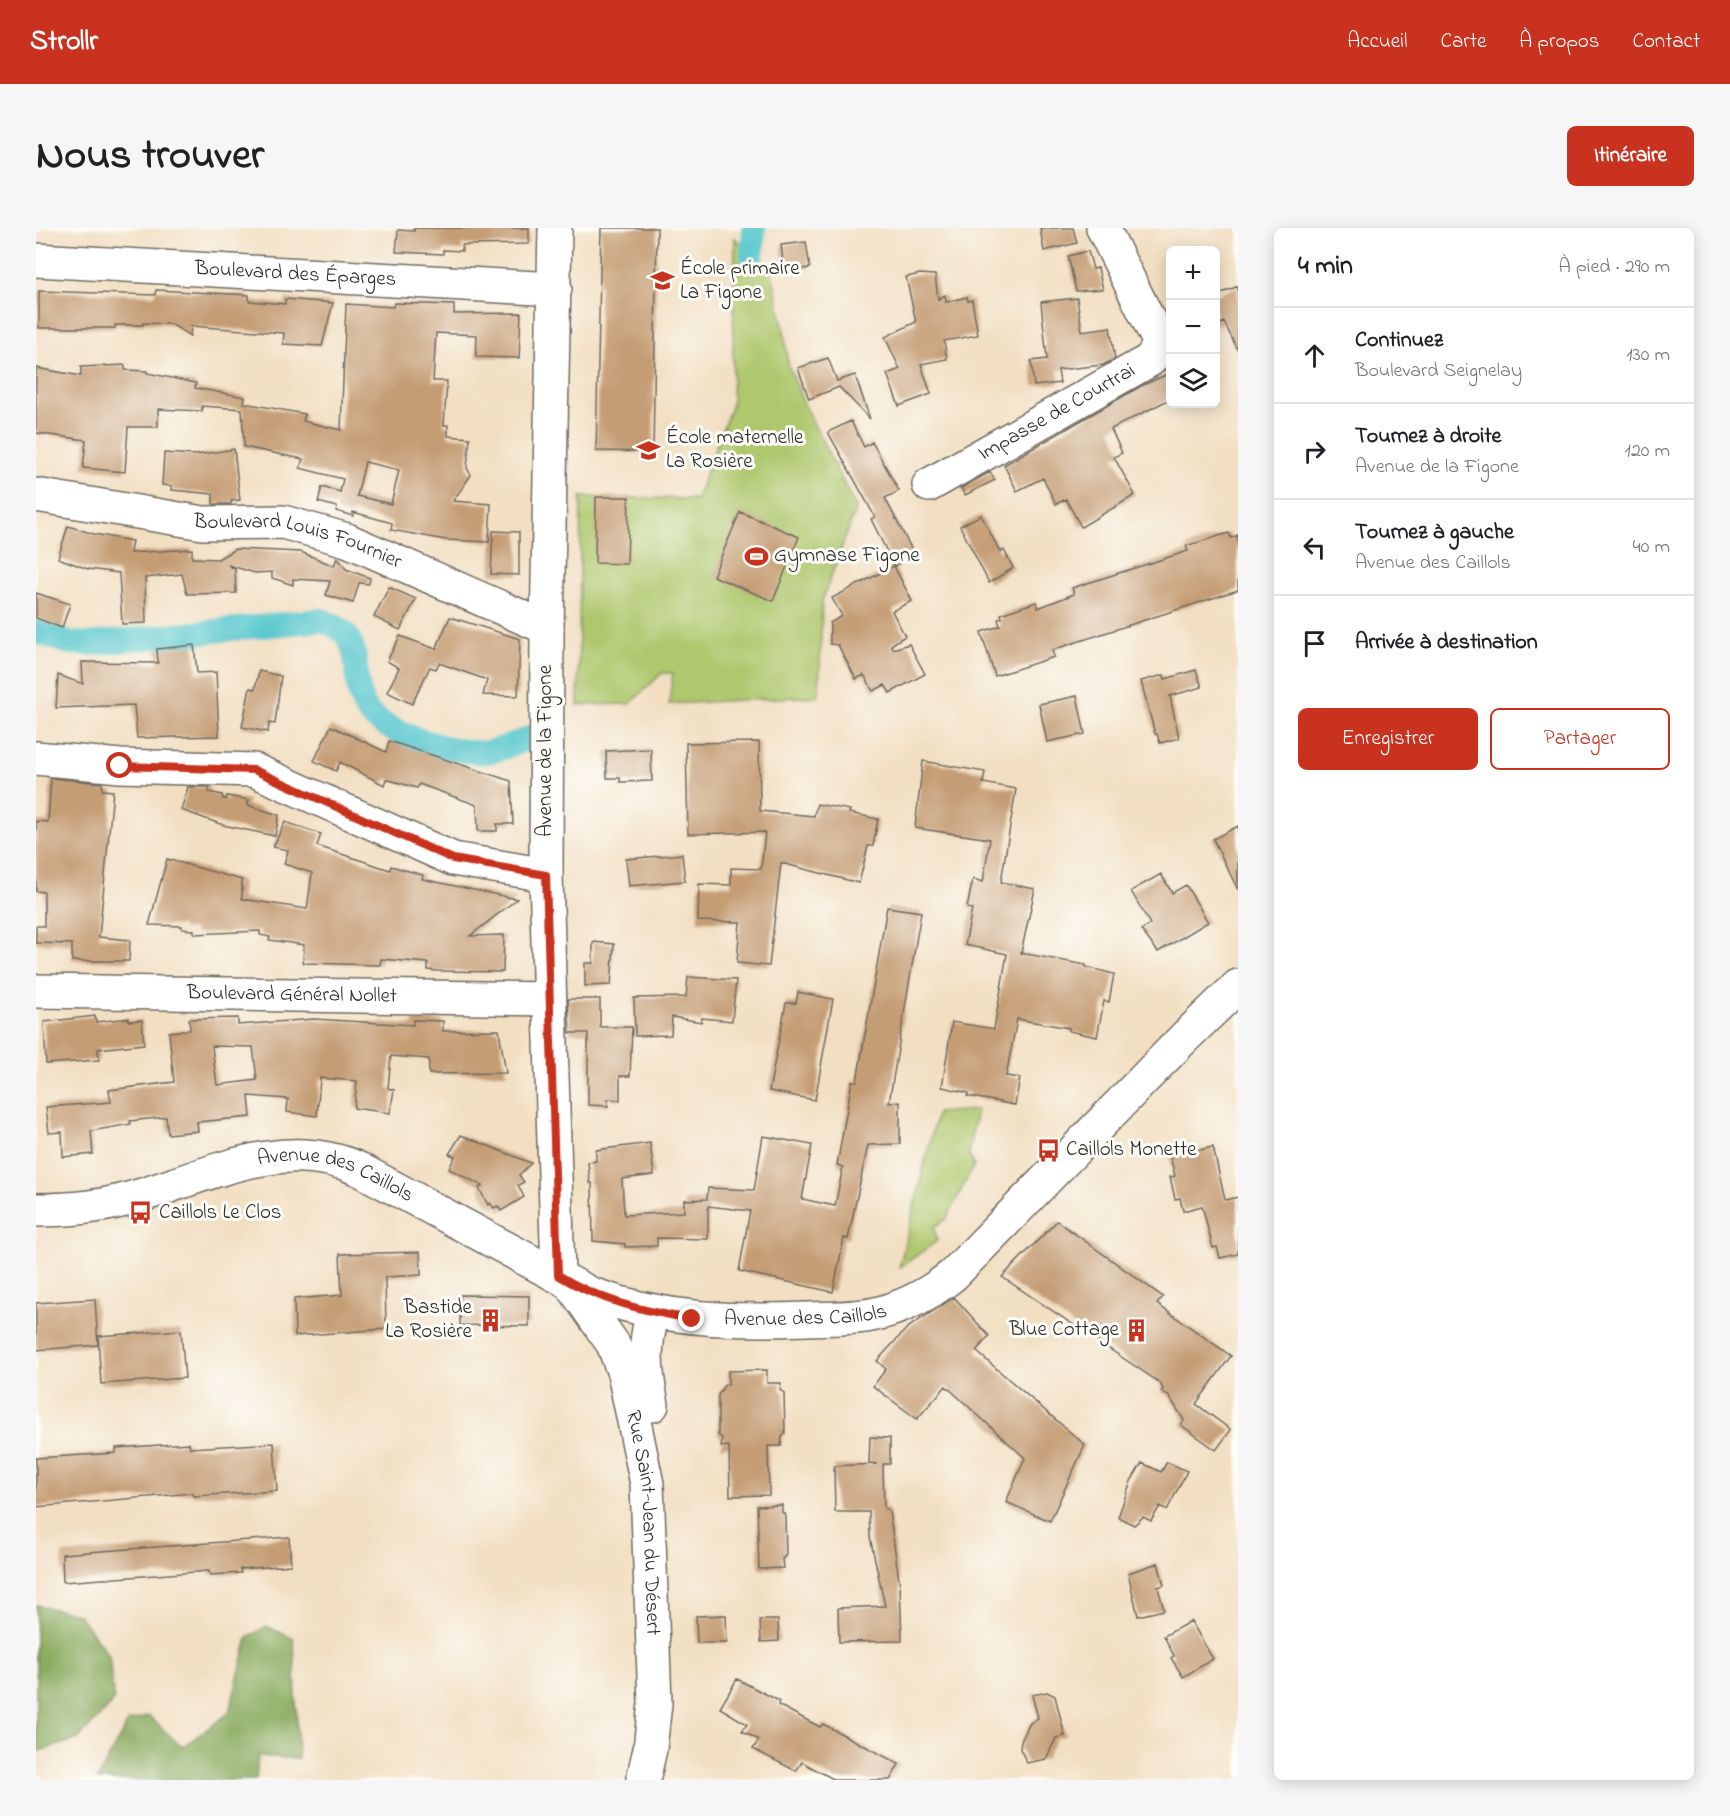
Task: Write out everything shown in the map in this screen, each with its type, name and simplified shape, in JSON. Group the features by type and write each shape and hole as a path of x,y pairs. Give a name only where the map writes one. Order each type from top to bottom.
{"street":[{"name":"Avenue de la Figone","path":"555,228 547,628 546,875 548,999 564,1279"},
{"name":"Impasse de Courtrai","path":"929,485 1150,360 1159,340 1102,228"},
{"name":"Boulevard des Éparges","path":"36,260 555,289"},
{"name":"Boulevard Louis Fournier","path":"36,495 203,523 283,522 347,540 547,628"},
{"path":"36,758 120,766 254,770 453,859 546,875"},
{"name":"Avenue des Caillols","path":"36,1210 62,1210 129,1199 238,1165 271,1157 304,1154 336,1158 591,1294 652,1312 702,1319 849,1317 880,1313 934,1290 953,1275 1183,1039 1238,986"},
{"name":"Boulevard Général Nollet","path":"36,991 548,999"},
{"name":"Rue Saint-Jean du Désert","path":"564,1279 613,1344 624,1373 647,1484 655,1703 650,1749 643,1780"},
{"name":"Rue Saint-Jean du Désert","path":"652,1312 646,1339 645,1367 667,1483 675,1584 676,1704 665,1780"}],"green space":[{"path":"735,238 772,273 784,330 788,364 805,407 856,508 822,601 819,696 669,704 673,673 662,673 630,704 578,705 581,497 696,499 732,404"},
{"path":"977,1110 968,1153 974,1165 947,1218 934,1227 937,1241 899,1268 937,1113"},
{"path":"36,1605 78,1614 109,1656 114,1701 78,1739 36,1752"},
{"path":"266,1626 294,1639 298,1759 258,1756 256,1780 97,1780 128,1722 149,1716 182,1747 229,1713 248,1638"}],"building":[{"path":"414,228 529,228 529,244 462,245 462,251 443,250 443,254 396,252 398,230 414,231"},
{"path":"601,228 657,228 653,452 596,451"},
{"path":"1040,228 1073,228 1077,243 1044,251"},
{"path":"806,242 810,268 784,271 781,245"},
{"path":"1088,251 1093,269 1098,268 1103,289 1076,291 1068,256"},
{"path":"920,274 935,275 938,299 945,295 946,302 967,297 968,301 972,300 978,335 944,341 947,359 921,364 931,394 899,406 887,374 900,369 885,337 916,322 906,277"},
{"path":"1238,286 1238,351 1224,322 1220,324 1220,294"},
{"path":"156,290 249,295 249,301 285,304 285,299 333,303 322,346 283,344 284,333 191,326 190,336 171,324 115,325 115,328 39,328 39,291 155,295"},
{"path":"1077,298 1082,331 1110,327 1115,359 1103,365 1058,370 1060,383 1034,386 1031,361 1047,359 1041,302"},
{"path":"394,303 454,305 454,314 521,313 519,358 476,357 477,335 436,333 433,381 447,381 444,425 448,425 448,436 470,438 467,468 471,475 453,501 491,504 489,542 446,540 391,530 392,523 353,512 353,516 336,511 337,507 318,502 322,487 340,492 343,479 300,468 303,459 244,447 242,409 202,406 202,411 158,409 158,427 128,427 125,472 83,468 86,440 36,433 36,368 81,376 81,367 125,365 125,370 147,371 147,373 196,383 195,388 245,397 244,403 305,414 303,421 341,430 346,304 393,307","holes":["365,462 399,470 391,504 357,496"]},
{"path":"828,358 837,381 855,375 870,419 839,387 809,399 798,368"},
{"path":"1166,375 1166,401 1111,429 1122,453 1114,457 1135,495 1081,527 1066,499 1056,504 1043,478 1017,491 1004,465 1141,386"},
{"path":"851,421 864,447 872,442 899,491 885,498 915,556 894,566 871,519 875,517 828,432"},
{"path":"234,449 240,500 231,501 231,504 213,504 213,494 172,490 172,486 162,485 164,453 196,455"},
{"path":"990,472 995,480 965,495 961,488"},
{"path":"596,497 629,497 627,564 595,563"},
{"name":"Gymnase Figone","path":"740,512 799,537 773,601 713,576"},
{"path":"981,515 1000,552 1004,550 1013,568 989,583 960,526"},
{"path":"68,526 94,534 132,541 130,553 192,549 192,558 218,559 235,549 301,552 334,566 337,557 346,569 370,578 369,584 359,583 353,603 326,595 330,581 293,579 293,585 272,578 272,572 255,573 228,565 235,569 236,593 187,594 182,574 145,578 146,623 122,624 119,573 88,569 58,558"},
{"path":"493,531 519,532 519,575 491,574"},
{"path":"1229,533 1231,538 1238,535 1238,590 1052,650 1054,657 995,676 981,632 1000,626 998,619 1002,618 1001,614 1036,602 1038,608 1074,594 1072,588 1188,551 1186,546"},
{"path":"894,566 912,601 892,611 905,636 891,645 893,649 909,644 925,674 890,693 885,685 873,691 864,675 856,679 838,645 830,644 830,623 842,616 832,598"},
{"path":"389,587 416,599 400,630 374,617"},
{"path":"36,593 70,604 62,628 36,618"},
{"path":"450,617 520,639 518,696 483,695 487,680 439,663 436,669 430,667 412,704 387,692 399,668 387,661 400,636 436,649"},
{"path":"194,645 197,673 216,672 219,736 137,738 134,705 56,708 58,675 83,684 82,662 158,663 157,649"},
{"path":"1196,670 1202,687 1170,696 1179,738 1160,743 1155,734 1141,681 1164,675 1165,679"},
{"path":"259,671 281,676 275,724 269,723 268,732 242,727 250,688 255,689"},
{"path":"1077,696 1085,734 1047,742 1039,704"},
{"path":"331,726 386,752 389,741 511,781 513,824 497,824 497,831 478,831 477,805 419,784 417,788 386,779 384,785 340,762 336,771 314,761"},
{"path":"759,742 760,811 814,816 817,804 850,810 849,813 878,819 873,846 868,846 859,883 781,863 769,966 737,963 740,922 698,921 699,884 731,885 731,868 761,869 765,832 688,834 686,743"},
{"path":"651,749 652,781 620,782 620,778 607,778 606,751"},
{"path":"923,761 985,772 983,783 1016,789 1001,882 1035,889 1021,953 1086,965 1086,967 1114,974 1109,1002 1104,1001 1097,1037 1069,1031 1069,1028 1017,1019 1006,1076 1020,1078 1015,1105 967,1096 969,1093 942,1087 952,1022 994,1029 1007,954 965,945 972,909 967,908 973,879 983,882 990,839 915,828"},
{"path":"51,778 102,783 102,790 113,791 99,937 130,940 129,961 72,961 72,944 36,943 36,926 44,926 44,892 36,891 36,821 48,822"},
{"path":"188,787 210,787 209,792 222,795 223,799 227,799 227,796 249,800 247,805 279,815 275,836 223,825 181,810"},
{"path":"285,822 321,834 317,846 390,870 391,866 423,875 422,879 517,899 470,936 504,935 503,972 437,971 428,970 428,963 381,959 380,965 303,963 304,945 269,940 270,937 260,935 260,931 194,934 194,930 182,929 182,926 149,925 167,859 242,880 242,899 307,909 312,873 284,864 288,850 273,847"},
{"path":"1238,826 1238,890 1213,839"},
{"path":"682,854 685,881 629,886 626,859"},
{"path":"1161,874 1172,893 1186,885 1208,922 1158,952 1141,930 1150,924 1131,891"},
{"path":"887,907 921,912 889,1103 900,1102 900,1144 868,1145 848,1239 844,1238 833,1292 739,1271 750,1211 708,1206 708,1239 657,1238 657,1246 625,1247 625,1244 593,1241 592,1183 590,1183 588,1162 596,1161 596,1150 650,1143 654,1175 622,1179 624,1215 684,1212 684,1200 707,1199 708,1188 754,1190 763,1136 812,1145 802,1199 835,1206 843,1167 837,1165 852,1081 857,1081"},
{"path":"593,942 614,944 611,985 585,986 585,963 593,963"},
{"path":"688,977 736,980 732,1021 702,1018 701,1022 672,1017 671,1035 635,1036 634,998 686,997"},
{"path":"798,992 833,999 815,1100 769,1091 786,1003 796,1003"},
{"path":"568,999 600,999 600,1027 632,1027 630,1076 620,1076 620,1100 608,1099 608,1106 588,1105 588,1033 570,1033"},
{"path":"95,1016 96,1022 129,1018 129,1021 142,1020 144,1044 98,1049 99,1060 46,1064 44,1022"},
{"path":"238,1018 238,1025 314,1019 413,1025 413,1020 443,1021 443,1031 499,1030 506,1073 429,1074 429,1059 391,1056 388,1088 394,1090 390,1113 354,1108 357,1081 320,1078 317,1116 287,1112 288,1099 249,1096 251,1117 197,1122 198,1131 168,1134 166,1117 130,1121 131,1124 91,1131 93,1154 63,1157 62,1132 49,1133 46,1107 111,1102 109,1090 174,1082 169,1032 190,1030 189,1019","holes":["212,1046 253,1047 257,1080 217,1085"]},
{"path":"461,1135 531,1163 519,1175 524,1182 518,1185 524,1197 501,1211 498,1206 494,1208 490,1203 488,1205 479,1188 483,1186 449,1169 455,1156 449,1154"},
{"path":"1213,1147 1225,1200 1238,1197 1238,1254 1220,1258 1217,1247 1213,1248 1202,1206 1183,1211 1180,1198 1175,1199 1170,1177 1175,1176 1170,1157"},
{"name":"Blue Cottage","path":"1057,1221 1163,1297 1157,1304 1231,1356 1196,1404 1231,1430 1216,1450 1181,1425 1184,1420 1169,1396 1161,1392 1163,1389 1160,1383 1002,1277"},
{"path":"420,1252 421,1275 385,1277 386,1329 295,1336 294,1299 342,1295 340,1254"},
{"name":"Bastide La Rosière","path":"460,1295 529,1296 529,1326 460,1325"},
{"path":"954,1297 989,1336 976,1351 1085,1445 1050,1521 1006,1502 1025,1458 946,1386 917,1419 873,1386 886,1369 877,1361 907,1328"},
{"path":"95,1299 98,1345 36,1350 36,1303"},
{"path":"181,1330 185,1378 101,1384 98,1336"},
{"path":"767,1370 767,1383 781,1383 780,1390 784,1393 785,1434 782,1437 781,1446 768,1446 769,1495 730,1496 729,1446 721,1447 722,1438 718,1435 718,1395 725,1384 728,1385 728,1371"},
{"path":"870,1437 890,1438 890,1464 883,1464 884,1508 889,1510 900,1586 902,1641 839,1642 838,1608 885,1606 870,1537 869,1512 835,1512 834,1466 877,1464 869,1463"},
{"path":"189,1443 190,1448 274,1443 277,1491 193,1496 193,1493 36,1507 36,1458 116,1453 116,1448"},
{"path":"1167,1462 1187,1471 1167,1510 1160,1506 1151,1521 1143,1517 1134,1525 1118,1517 1131,1481 1142,1463 1161,1472"},
{"path":"782,1505 782,1512 785,1515 786,1555 782,1559 783,1568 759,1569 757,1506"},
{"path":"289,1537 291,1565 240,1569 241,1573 210,1575 209,1571 63,1582 62,1554"},
{"path":"1158,1563 1164,1585 1158,1587 1164,1610 1138,1616 1128,1573"},
{"path":"726,1615 727,1643 697,1643 696,1616"},
{"path":"760,1620 778,1620 779,1641 761,1642"},
{"path":"1191,1621 1213,1659 1183,1677 1171,1658 1174,1656 1164,1636"},
{"path":"737,1679 779,1701 778,1705 820,1727 823,1724 899,1764 890,1780 835,1780 802,1762 796,1771 753,1749 759,1740 742,1731 747,1724 720,1708"},
{"path":"1047,1692 1055,1696 1065,1736 1056,1738 1046,1759 1027,1763 1020,1749 1021,1741 1030,1723 1038,1718 1032,1695"}],"waterway":[{"path":"752,256 754,228"},
{"path":"36,632 70,643 89,644 321,620 336,627 352,644 359,692 364,706 371,715 401,733 440,746 488,752 514,744 556,725"}],"place":[{"name":"École primaire La Figone","path":"662,281"},
{"name":"École maternelle La Rosière","path":"648,450"},
{"name":"Gymnase Figone","path":"756,556"},
{"name":"Caillols Monette","path":"1048,1150"},
{"name":"Caillols Le Clos","path":"141,1213"},
{"name":"Bastide La Rosière","path":"490,1320"},
{"name":"Blue Cottage","path":"1137,1330"}],"route":[{"path":"120,766 254,770 366,818 453,859 546,875 558,1275 591,1294 630,1308 692,1319"}]}
